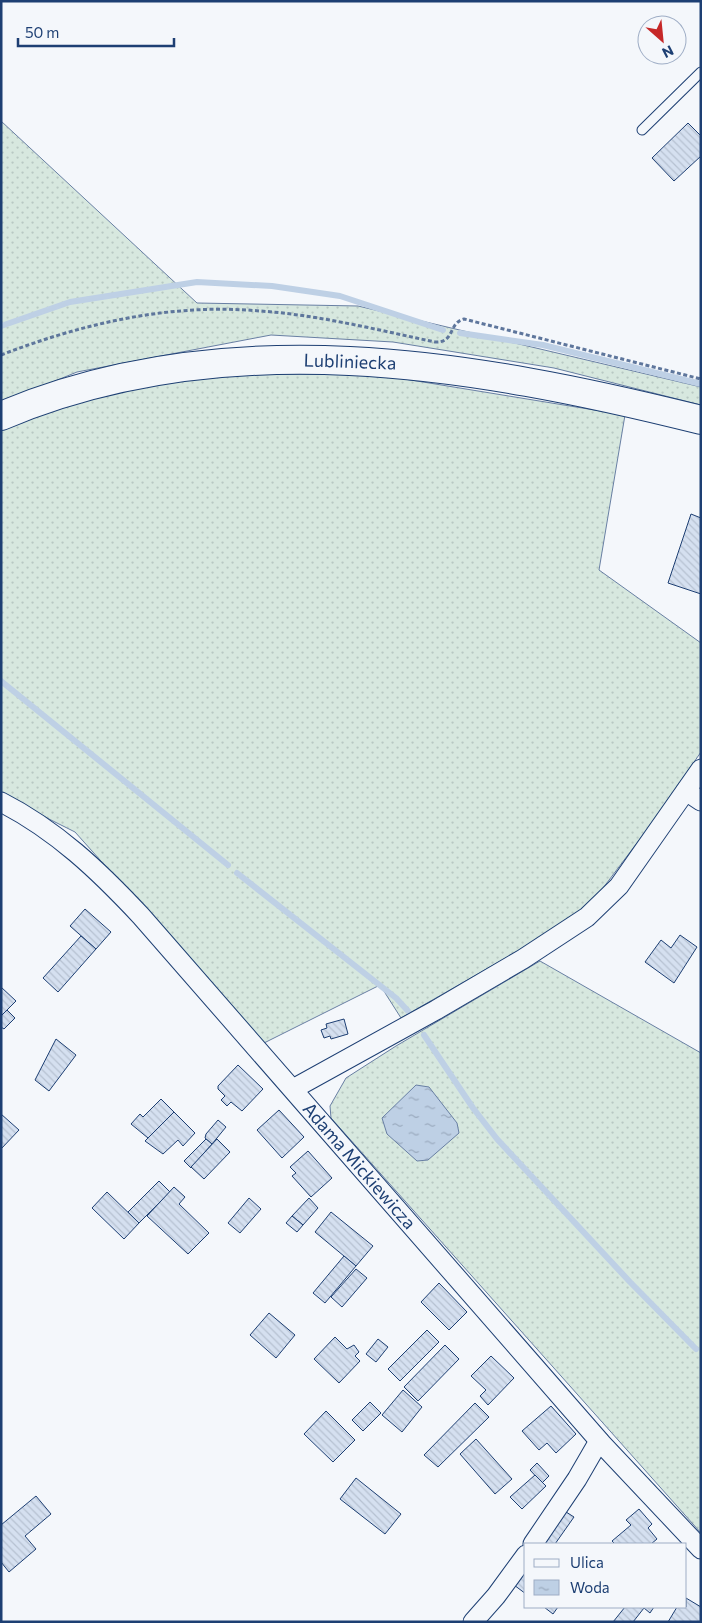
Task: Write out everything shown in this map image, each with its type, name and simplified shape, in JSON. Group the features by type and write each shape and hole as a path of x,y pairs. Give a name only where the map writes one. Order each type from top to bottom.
{"main road":[{"name":"Lubliniecka","path":"1,416 48,398 90,385 157,370 224,362 348,360 479,373 605,396 701,420"}],"street":[{"path":"293,1089 554,940 587,916 619,886 693,796 701,769"},
{"name":"Adama Mickiewicza","path":"1,802 57,837 108,881 141,916 599,1441 701,1548"},
{"path":"534,1543 577,1479 599,1441"},
{"path":"472,1622 496,1596 524,1557"}],"lane":[{"path":"642,130 701,72"}],"path":[{"path":"1,356 58,334 101,323 184,310 232,309 261,310 314,318 435,342 442,342 447,339 459,320 464,319 701,379"}],"shaded area":[{"path":"1,121 197,303 358,306 701,387 701,405 554,368 393,342 271,335 77,372 1,403"},
{"path":"206,374 374,374 625,415 599,570 701,643 701,752 649,827 591,904 544,936 401,1018 380,985 264,1043 75,832 1,795 1,427 34,411"},
{"path":"540,961 701,1053 701,1533 331,1118 330,1106 346,1078 396,1046"}],"water":[{"path":"416,1085 429,1087 457,1123 459,1133 428,1160 417,1161 387,1134 382,1118"}],"building":[{"path":"688,123 701,136 701,156 674,181 652,158"},
{"path":"691,514 701,518 701,594 668,583"},
{"path":"85,909 111,932 96,949 70,926"},
{"path":"680,935 697,947 674,983 645,962 661,940 671,948"},
{"path":"81,936 96,949 58,992 43,978"},
{"path":"1,987 16,1001 1,1016"},
{"path":"7,1010 15,1018 4,1029 1,1027 1,1016"},
{"path":"344,1019 348,1034 331,1039 330,1036 324,1038 321,1030 327,1028 326,1024"},
{"path":"56,1039 76,1055 49,1091 35,1080"},
{"path":"238,1065 263,1089 242,1111 231,1102 227,1106 221,1100 225,1096 218,1089 218,1086"},
{"path":"161,1099 174,1112 148,1138 131,1124 140,1114 143,1117"},
{"path":"279,1110 304,1137 282,1158 257,1130"},
{"path":"174,1112 195,1133 183,1146 178,1140 163,1154 145,1141"},
{"path":"1,1114 19,1130 1,1149"},
{"path":"218,1120 226,1127 212,1144 205,1138 206,1134"},
{"path":"206,1139 212,1144 191,1168 184,1161"},
{"path":"217,1139 230,1152 204,1179 191,1167"},
{"path":"308,1151 332,1178 311,1197 292,1176 296,1173 290,1167"},
{"path":"159,1181 170,1192 139,1223 128,1212"},
{"path":"174,1187 185,1197 179,1204 209,1233 188,1254 147,1216"},
{"path":"107,1192 139,1223 124,1239 92,1208"},
{"path":"249,1198 261,1209 240,1233 228,1223"},
{"path":"309,1198 318,1208 303,1225 292,1216"},
{"path":"331,1212 373,1246 356,1266 315,1232"},
{"path":"292,1216 303,1225 297,1232 286,1223"},
{"path":"344,1256 356,1266 325,1303 313,1293"},
{"path":"356,1269 367,1278 342,1307 331,1297"},
{"path":"439,1283 467,1312 449,1330 421,1302"},
{"path":"269,1313 295,1335 276,1358 250,1335"},
{"path":"427,1330 439,1342 400,1381 388,1369"},
{"path":"335,1337 347,1349 354,1345 359,1352 355,1356 360,1361 339,1383 314,1359"},
{"path":"378,1339 388,1347 376,1362 366,1354"},
{"path":"445,1345 459,1359 418,1401 404,1387"},
{"path":"491,1356 514,1378 488,1405 480,1396 486,1390 471,1376"},
{"path":"403,1390 422,1407 402,1432 382,1415"},
{"path":"370,1402 381,1413 363,1431 352,1420"},
{"path":"475,1403 489,1417 438,1467 424,1455"},
{"path":"551,1406 576,1434 556,1453 547,1443 539,1450 522,1431"},
{"path":"326,1411 355,1440 333,1462 304,1434"},
{"path":"476,1439 512,1479 495,1494 460,1454"},
{"path":"537,1463 549,1476 542,1483 530,1470"},
{"path":"535,1475 546,1486 522,1509 510,1497"},
{"path":"356,1478 401,1514 385,1534 340,1499"},
{"path":"36,1496 51,1514 25,1536 36,1549 9,1572 1,1562 1,1525"},
{"path":"639,1509 652,1524 648,1528 657,1539 652,1543 614,1543 612,1541 631,1525 626,1520"},
{"path":"563,1510 574,1517 556,1543 539,1543"},
{"path":"524,1564 524,1592 510,1582"},
{"path":"687,1599 701,1607 701,1622 668,1622 676,1608 687,1608"},
{"path":"545,1608 557,1608 553,1614"},
{"path":"624,1608 644,1608 633,1622 613,1622"},
{"path":"644,1608 653,1608 650,1613"}],"waterway":[{"path":"1,326 70,302 197,282 272,286 340,296 443,330"},
{"path":"460,333 543,345 701,384"},
{"path":"1,681 228,865"},
{"path":"237,873 396,998 408,1011"},
{"path":"424,1035 473,1108 497,1139 630,1282 696,1349"}]}
